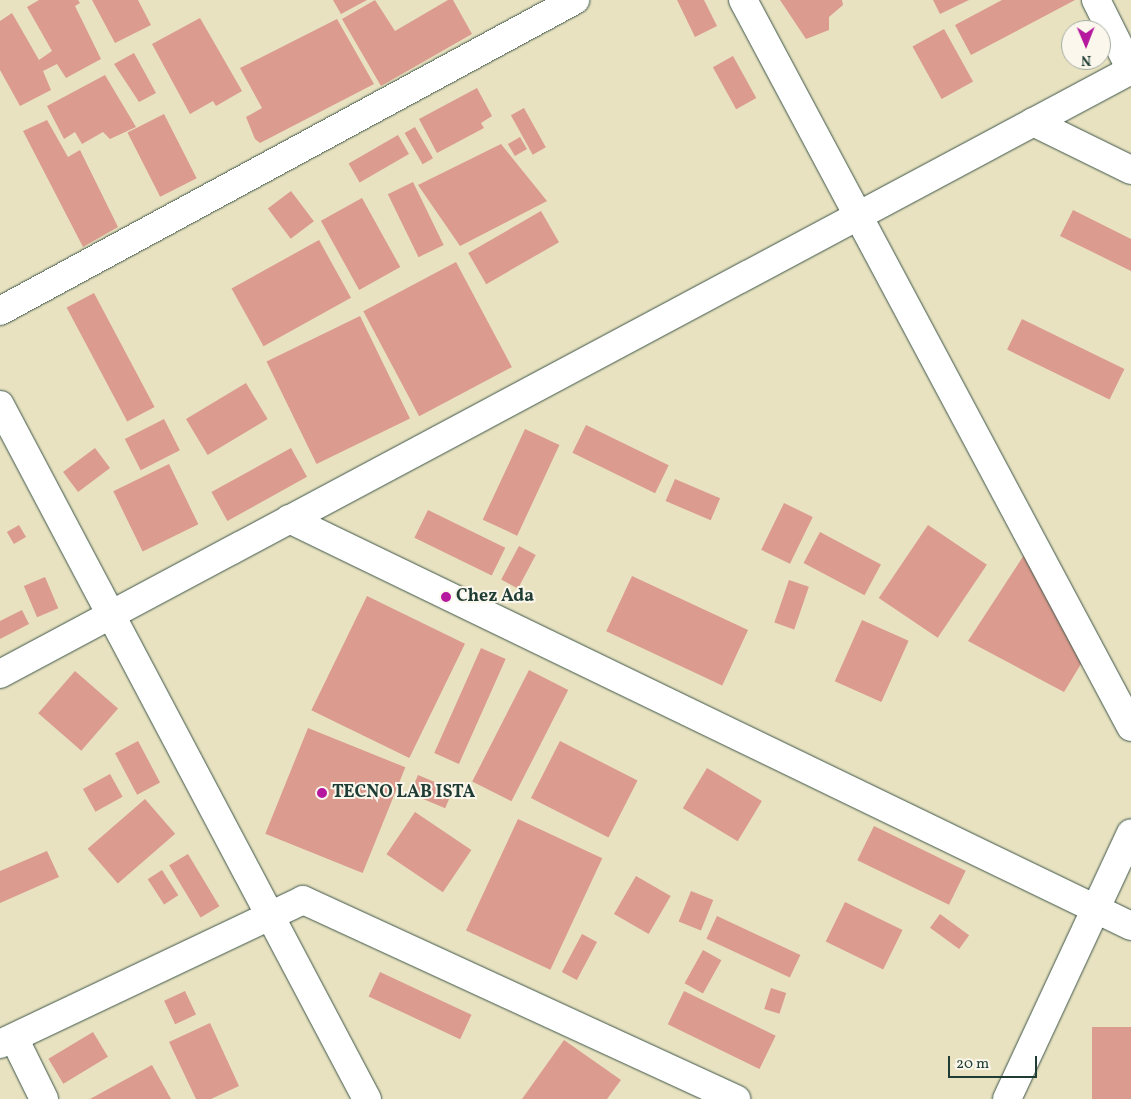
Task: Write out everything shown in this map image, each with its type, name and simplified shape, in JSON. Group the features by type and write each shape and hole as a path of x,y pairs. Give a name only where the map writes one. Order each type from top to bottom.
{"street":[{"path":"0,311 575,0"},
{"path":"743,0 1131,727"},
{"path":"0,674 1131,70 1096,0"},
{"path":"1033,122 1131,170"},
{"path":"0,405 367,1099"},
{"path":"289,520 1131,926"},
{"path":"1006,1099 1131,833"},
{"path":"44,1099 7,1041 303,900 736,1099"}],"building":[{"path":"39,0 78,0 80,3 75,6 101,59 66,78 57,64 43,71 51,90 20,106 0,70 0,21 12,13 39,60 52,51 27,7"},
{"path":"92,0 138,0 151,25 115,43"},
{"path":"333,0 367,0 341,14"},
{"path":"375,0 395,31 448,0 453,0 472,34 381,86 342,19"},
{"path":"677,0 704,0 717,26 695,37"},
{"path":"780,0 842,0 843,5 829,17 829,30 806,39"},
{"path":"933,0 969,0 940,14"},
{"path":"1002,0 1075,0 971,55 955,25"},
{"path":"200,18 242,91 216,106 213,101 190,114 152,44"},
{"path":"337,19 374,84 260,143 255,139 246,117 262,108 240,68"},
{"path":"944,29 973,81 942,99 913,46"},
{"path":"134,53 156,93 139,102 114,64"},
{"path":"733,56 756,98 736,109 713,67"},
{"path":"105,75 136,127 110,139 103,132 82,144 75,132 64,139 47,106"},
{"path":"477,88 492,116 481,123 484,128 437,153 419,119"},
{"path":"524,108 546,147 533,155 511,115"},
{"path":"164,114 197,178 160,197 127,133"},
{"path":"47,120 68,157 80,150 118,227 83,247 23,131"},
{"path":"415,127 433,158 423,164 405,133"},
{"path":"398,135 409,154 360,183 349,164"},
{"path":"520,137 527,149 515,156 508,144"},
{"path":"501,144 547,201 460,246 418,185"},
{"path":"413,182 444,245 419,257 388,194"},
{"path":"291,191 314,221 291,239 268,208"},
{"path":"362,198 400,267 359,290 321,221"},
{"path":"1073,210 1131,239 1131,271 1060,236"},
{"path":"541,211 559,242 486,284 468,253"},
{"path":"319,240 351,298 264,346 232,288"},
{"path":"456,262 512,367 419,416 363,311"},
{"path":"94,293 155,407 127,421 67,308"},
{"path":"360,316 410,418 316,464 267,362"},
{"path":"1022,319 1124,369 1110,400 1007,350"},
{"path":"246,383 268,419 208,455 186,419"},
{"path":"164,419 180,450 141,470 125,439"},
{"path":"586,425 669,465 655,493 572,453"},
{"path":"525,429 559,445 517,536 483,520"},
{"path":"95,448 110,468 78,492 63,472"},
{"path":"291,448 307,477 227,521 211,492"},
{"path":"169,464 198,524 143,551 113,491"},
{"path":"675,479 720,498 711,520 666,501"},
{"path":"784,503 813,517 790,564 761,550"},
{"path":"428,510 505,548 492,576 414,538"},
{"path":"19,525 26,537 14,544 7,532"},
{"path":"928,525 987,565 938,638 879,598"},
{"path":"820,532 881,564 864,595 804,563"},
{"path":"519,546 536,555 518,588 501,580"},
{"path":"1024,555 1084,659 1064,692 968,641"},
{"path":"632,576 748,630 722,685 606,631"},
{"path":"45,577 58,608 37,617 24,586"},
{"path":"789,580 809,587 794,629 774,623"},
{"path":"367,596 465,644 409,758 311,710"},
{"path":"22,610 29,624 0,639 0,621"},
{"path":"862,620 909,641 881,702 835,681"},
{"path":"481,648 506,659 459,764 434,753"},
{"path":"529,670 568,690 511,801 472,781"},
{"path":"75,671 118,708 81,751 38,713"},
{"path":"308,728 405,767 363,873 265,834"},
{"path":"138,741 160,782 137,795 115,753"},
{"path":"560,741 638,780 608,838 531,798"},
{"path":"707,768 762,801 738,841 683,808"},
{"path":"110,774 123,797 95,812 83,789"},
{"path":"418,775 453,790 445,808 410,793"},
{"path":"145,799 175,834 118,884 88,849"},
{"path":"415,812 471,850 443,892 386,854"},
{"path":"518,819 602,858 550,970 466,930"},
{"path":"874,826 966,871 949,905 857,860"},
{"path":"47,851 59,877 0,903 0,871"},
{"path":"188,854 219,906 201,918 169,865"},
{"path":"162,870 178,895 164,904 148,879"},
{"path":"636,876 671,896 649,934 614,914"},
{"path":"691,891 713,900 701,931 679,922"},
{"path":"845,902 903,930 883,970 826,942"},
{"path":"940,914 969,935 959,949 930,928"},
{"path":"717,916 800,955 790,978 706,939"},
{"path":"582,934 597,942 577,980 562,972"},
{"path":"703,950 721,960 703,993 685,983"},
{"path":"380,972 472,1015 460,1039 369,996"},
{"path":"771,988 786,993 779,1014 764,1009"},
{"path":"185,991 196,1015 175,1024 164,1001"},
{"path":"684,991 776,1036 759,1069 668,1024"},
{"path":"210,1023 239,1086 211,1099 196,1099 169,1042"},
{"path":"1092,1027 1131,1027 1131,1099 1092,1099"},
{"path":"93,1032 108,1057 63,1084 48,1059"},
{"path":"564,1040 621,1080 607,1099 522,1099"},
{"path":"152,1065 171,1099 90,1099"}],"place":[{"name":"Chez Ada","path":"446,597"},
{"name":"TECNO LAB ISTA","path":"322,793"}]}
